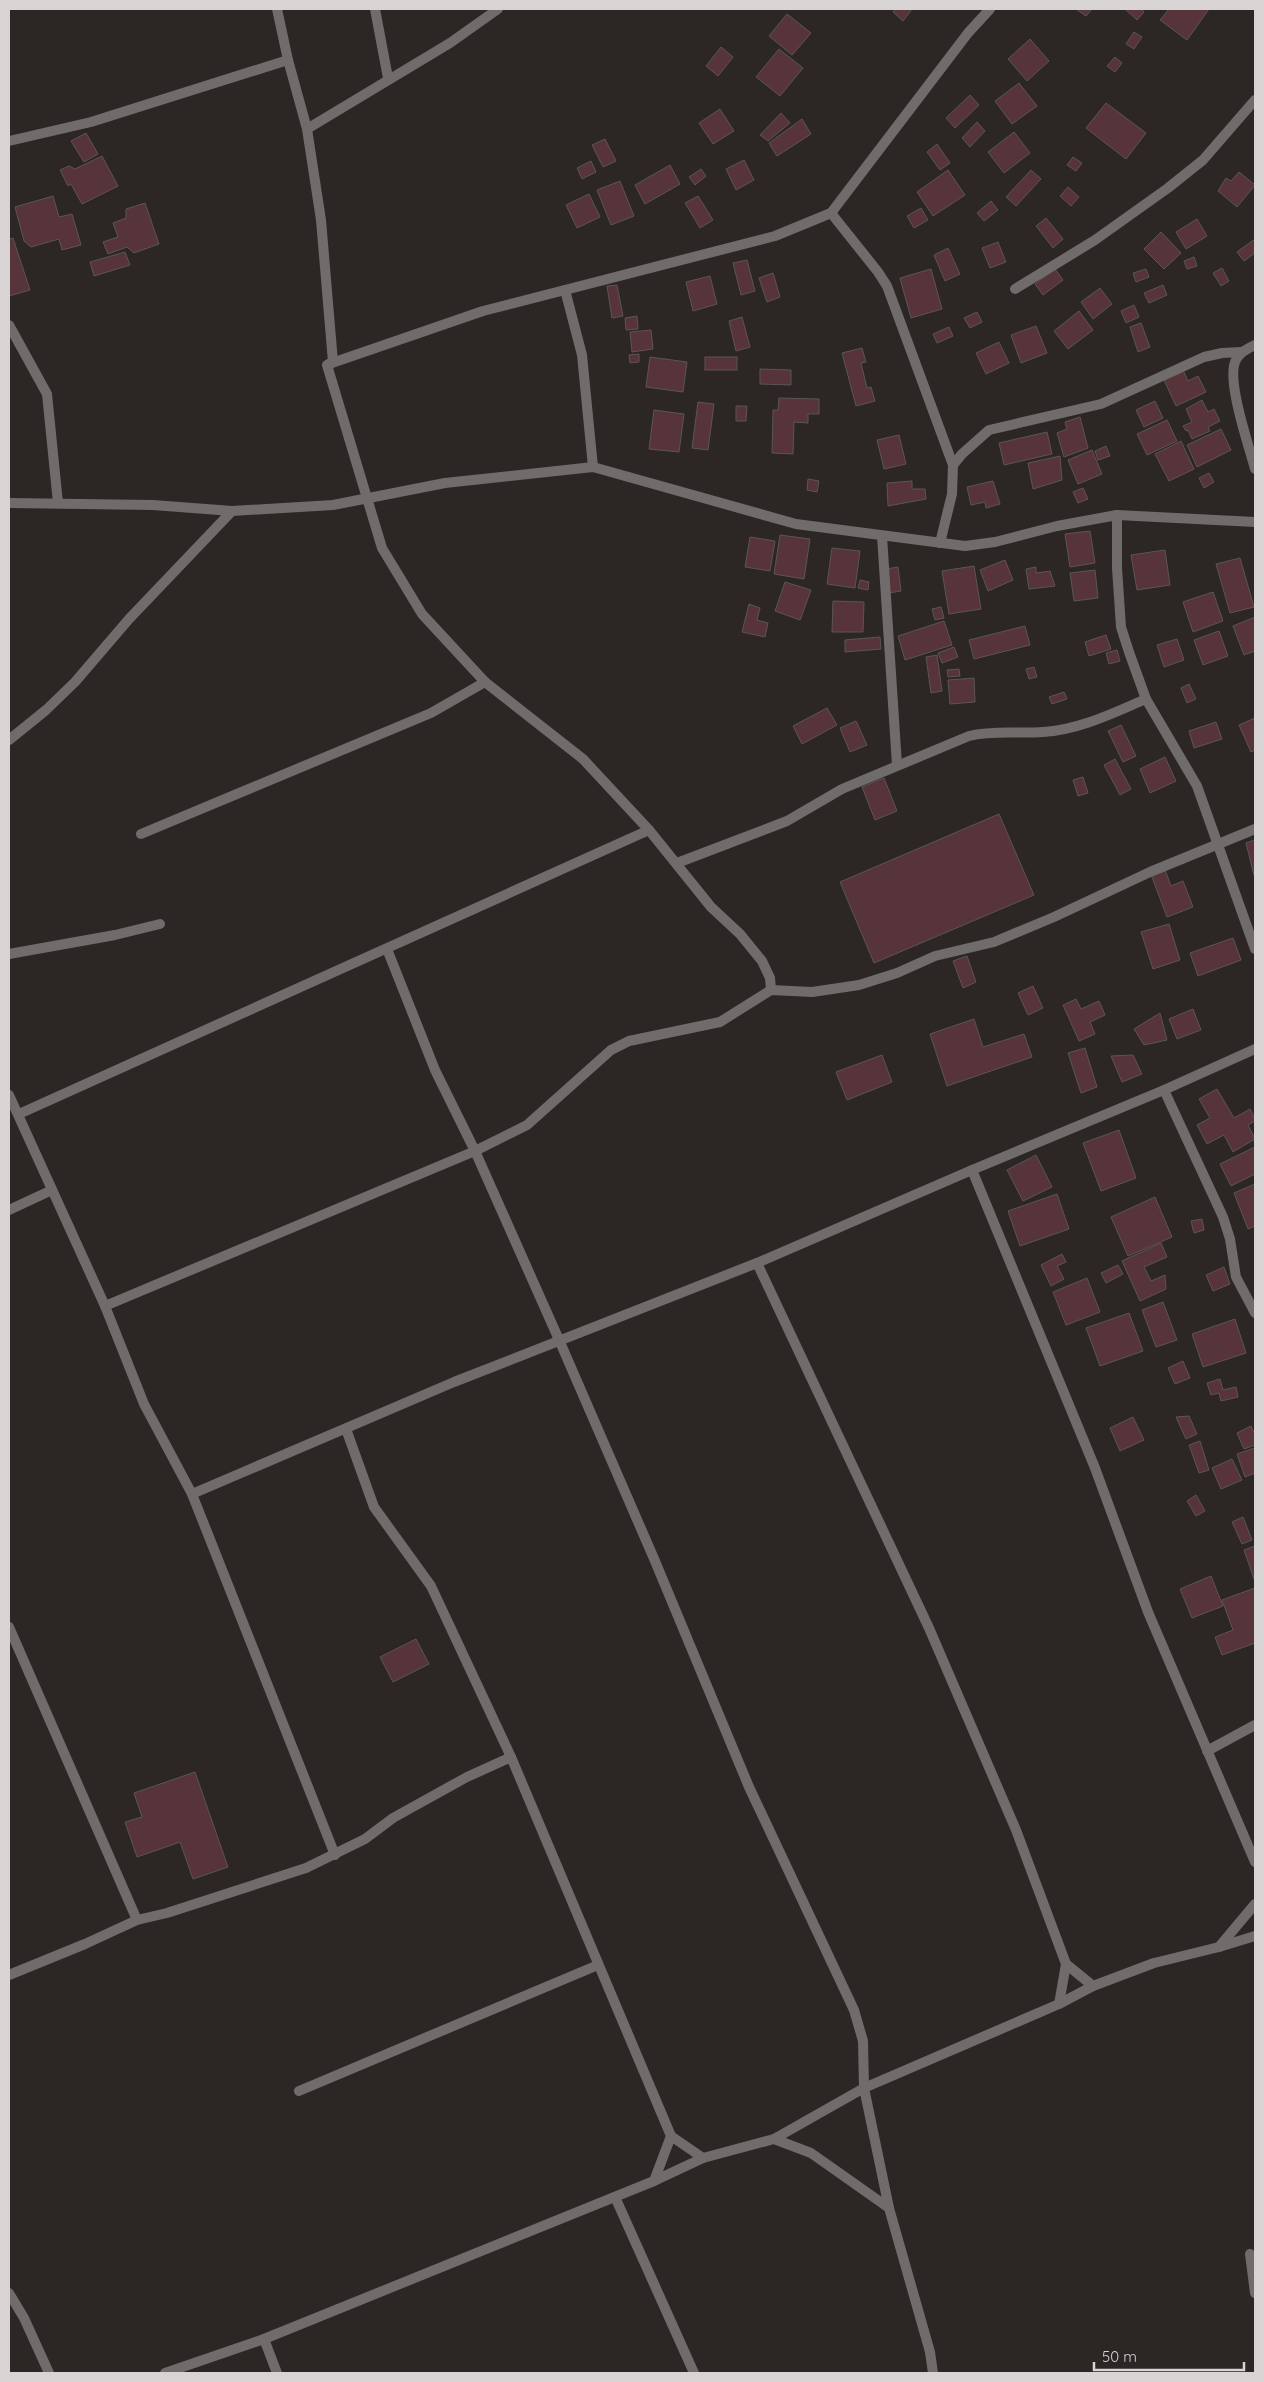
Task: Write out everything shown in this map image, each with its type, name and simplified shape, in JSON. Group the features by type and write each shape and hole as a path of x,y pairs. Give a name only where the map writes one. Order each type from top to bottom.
{"street":[{"path":"276,9 307,129 320,220 329,313 333,362 327,365"},
{"path":"375,9 388,78"},
{"path":"307,129 450,42 498,9"},
{"path":"327,365 483,311 775,236 831,213 968,33 990,9"},
{"path":"9,141 91,122 288,60"},
{"path":"1015,290 1095,240 1168,188 1203,160 1255,100"},
{"path":"831,213 887,286 953,465 952,494 940,543"},
{"path":"565,290 582,355 593,467"},
{"path":"9,325 47,394 58,503"},
{"path":"953,465 962,454 989,430 1101,404 1204,357 1222,353 1241,352 1255,345"},
{"path":"1241,352 1235,362 1233,374 1236,396 1255,469"},
{"path":"327,365 382,548 422,614 485,682 583,759 649,830 711,907 740,934 762,961 770,978 771,990"},
{"path":"9,503 153,504 232,511 333,505 446,483 593,467 796,524 965,546 995,542 1057,526 1117,515 1255,522"},
{"path":"9,740 46,710 75,682 128,619 232,511"},
{"path":"1117,515 1117,568 1121,627 1146,699 1197,786 1255,949"},
{"path":"882,536 897,765"},
{"path":"141,834 431,713 485,682"},
{"path":"677,863 787,821 842,789 897,765 981,733 1043,732 1067,728 1146,699"},
{"path":"105,1306 475,1151 526,1125 612,1050 629,1041 720,1022 771,990 812,992 860,985 897,973 934,956 994,942 1255,829"},
{"path":"19,1114 649,830"},
{"path":"9,954 115,935 160,924"},
{"path":"387,949 435,1070 475,1151 560,1342 655,1561 749,1787 854,2010 863,2041 864,2088 889,2208 930,2352 933,2373"},
{"path":"192,1494 454,1382 560,1342 757,1263 1164,1090 1255,1049"},
{"path":"1164,1090 1223,1217 1230,1239 1236,1277 1255,1313"},
{"path":"9,1095 105,1306 144,1404 192,1494 335,1855"},
{"path":"972,1170 1095,1468 1148,1612 1255,1862"},
{"path":"9,1210 52,1190"},
{"path":"757,1263 929,1628 1016,1830 1066,1964 1093,1986"},
{"path":"346,1429 374,1507 431,1586 511,1757 671,2136 703,2158"},
{"path":"9,1628 136,1920"},
{"path":"1207,1751 1255,1725"},
{"path":"9,1975 86,1944 136,1920 167,1913 306,1868 335,1855 421,1802 467,1777 511,1757"},
{"path":"1219,1947 1255,1904"},
{"path":"165,2373 264,2339 654,2181 703,2158 774,2139 864,2088 1059,2004 1093,1986 1154,1963 1255,1936"},
{"path":"1059,2004 1066,1964"},
{"path":"299,2091 598,1965"},
{"path":"654,2181 671,2136"},
{"path":"774,2139 810,2152 889,2208"},
{"path":"615,2197 694,2373"},
{"path":"1250,2254 1255,2293"},
{"path":"9,2293 24,2318 49,2373"},
{"path":"264,2339 277,2373"}],"building":[{"path":"895,9 912,9 903,21 893,12"},
{"path":"1076,9 1092,9 1086,16"},
{"path":"1125,9 1141,9 1144,12 1137,20"},
{"path":"1169,9 1209,9 1187,40 1160,20"},
{"path":"787,14 811,33 792,55 769,36"},
{"path":"1134,32 1142,37 1134,49 1126,44"},
{"path":"1030,39 1049,61 1027,81 1008,59"},
{"path":"721,47 733,57 718,76 706,66"},
{"path":"779,49 803,68 780,96 756,77"},
{"path":"1115,57 1122,63 1115,72 1107,66"},
{"path":"1019,83 1037,106 1012,124 995,101"},
{"path":"970,95 979,105 955,128 946,118"},
{"path":"1106,103 1146,133 1126,159 1086,128"},
{"path":"720,109 734,131 713,144 699,123"},
{"path":"781,113 790,123 768,141 760,135"},
{"path":"802,119 811,134 777,156 769,143"},
{"path":"977,122 985,131 970,147 962,138"},
{"path":"1014,132 1030,153 1004,173 988,152"},
{"path":"86,133 98,154 84,162 71,141"},
{"path":"605,139 616,161 603,167 592,145"},
{"path":"937,144 950,163 940,170 927,152"},
{"path":"102,156 118,186 82,204 71,184 68,186 60,170 69,166 75,169"},
{"path":"1073,157 1082,163 1076,171 1067,165"},
{"path":"744,160 754,180 736,190 726,169"},
{"path":"591,161 596,172 582,179 577,168"},
{"path":"670,165 680,184 645,204 635,185"},
{"path":"701,169 706,176 695,185 689,177"},
{"path":"948,170 965,195 933,216 917,192"},
{"path":"1031,170 1041,179 1016,206 1006,197"},
{"path":"1239,172 1255,185 1237,207 1218,191 1226,178 1231,181"},
{"path":"620,181 634,216 611,225 597,190"},
{"path":"1068,187 1079,197 1071,206 1060,196"},
{"path":"589,194 600,217 577,228 566,205"},
{"path":"53,196 59,217 72,214 81,245 62,250 59,239 31,247 24,241 15,207"},
{"path":"698,196 713,220 700,228 685,203"},
{"path":"991,201 998,210 984,221 977,213"},
{"path":"145,203 159,244 134,253 127,247 108,254 103,242 118,237 113,223 126,218 126,209"},
{"path":"921,208 928,220 914,228 907,216"},
{"path":"1046,218 1063,239 1053,248 1036,226"},
{"path":"1197,219 1207,236 1186,249 1176,232"},
{"path":"1161,232 1181,253 1164,269 1144,249"},
{"path":"13,238 30,290 9,296 9,239"},
{"path":"1255,239 1255,253 1244,261 1237,252"},
{"path":"998,242 1006,262 990,268 982,248"},
{"path":"948,248 960,274 945,281 934,255"},
{"path":"125,252 130,265 94,276 90,262"},
{"path":"1194,257 1197,266 1187,269 1184,261"},
{"path":"747,260 755,291 741,295 733,263"},
{"path":"1222,268 1229,281 1221,286 1213,273"},
{"path":"931,269 942,309 911,318 900,278"},
{"path":"1055,269 1063,280 1043,295 1035,284"},
{"path":"1146,269 1149,277 1136,282 1133,273"},
{"path":"773,273 780,297 767,302 759,278"},
{"path":"710,276 717,304 693,311 686,282"},
{"path":"617,285 623,316 612,318 607,286"},
{"path":"1163,285 1167,295 1149,303 1144,293"},
{"path":"1100,288 1112,304 1093,319 1081,302"},
{"path":"1134,305 1139,317 1126,323 1121,311"},
{"path":"1079,311 1093,330 1068,349 1054,331"},
{"path":"977,312 982,322 970,328 964,318"},
{"path":"637,316 638,329 626,330 625,318"},
{"path":"742,317 750,347 736,351 729,321"},
{"path":"1141,323 1150,347 1138,352 1130,327"},
{"path":"1036,326 1047,353 1021,363 1011,335"},
{"path":"949,327 953,336 937,343 933,334"},
{"path":"651,330 653,349 632,352 630,332"},
{"path":"999,342 1009,363 986,374 976,353"},
{"path":"862,348 866,362 861,363 867,388 871,387 875,401 856,406 842,353"},
{"path":"639,354 639,362 630,363 629,355"},
{"path":"650,357 687,362 683,392 646,387"},
{"path":"705,357 737,357 737,370 705,370"},
{"path":"760,369 791,370 791,385 760,384"},
{"path":"1183,370 1188,381 1198,376 1206,392 1176,406 1164,380"},
{"path":"779,398 819,399 819,414 808,414 808,423 794,422 793,454 772,453 773,410 778,410"},
{"path":"1202,400 1208,412 1214,409 1220,421 1208,427 1210,431 1192,439 1188,430 1186,431 1183,426 1192,422 1186,409"},
{"path":"1155,401 1163,418 1144,427 1136,410"},
{"path":"698,402 714,404 708,450 692,448"},
{"path":"736,406 747,406 746,421 736,421"},
{"path":"654,410 684,414 679,452 649,449"},
{"path":"1080,417 1088,448 1064,457 1057,433 1067,429 1065,422"},
{"path":"1167,420 1177,441 1147,455 1137,434"},
{"path":"1221,429 1231,450 1197,467 1187,445"},
{"path":"1047,432 1052,454 1004,465 999,443"},
{"path":"899,435 906,464 884,469 877,440"},
{"path":"1181,441 1194,469 1169,481 1155,454"},
{"path":"1106,446 1110,456 1098,460 1095,451"},
{"path":"1092,450 1102,474 1078,484 1068,460"},
{"path":"1060,456 1062,480 1033,489 1028,463"},
{"path":"1209,473 1214,482 1204,488 1199,478"},
{"path":"808,479 819,481 817,492 807,490"},
{"path":"912,481 912,489 925,489 926,499 888,506 887,483"},
{"path":"993,481 1000,504 986,508 985,502 971,505 967,487"},
{"path":"1083,488 1088,499 1078,503 1073,492"},
{"path":"1090,531 1095,563 1070,567 1065,534"},
{"path":"780,535 810,539 804,579 774,574"},
{"path":"750,537 775,541 770,571 745,567"},
{"path":"832,548 860,551 855,588 827,584"},
{"path":"1165,550 1170,585 1137,590 1131,555"},
{"path":"1240,558 1254,607 1230,613 1216,564"},
{"path":"1005,560 1013,580 988,591 980,570"},
{"path":"974,566 981,609 949,614 942,571"},
{"path":"898,567 901,591 889,593 886,569"},
{"path":"1036,567 1036,573 1050,571 1055,586 1029,589 1026,569"},
{"path":"1095,570 1098,598 1074,601 1070,573"},
{"path":"860,580 869,582 868,590 858,588"},
{"path":"785,582 811,590 800,620 775,611"},
{"path":"1213,592 1223,621 1193,632 1183,602"},
{"path":"833,601 864,602 863,632 832,632"},
{"path":"749,604 760,608 757,620 768,623 765,637 742,632"},
{"path":"941,607 944,618 935,620 932,609"},
{"path":"1255,617 1255,651 1244,655 1233,626"},
{"path":"944,621 952,645 905,660 898,636"},
{"path":"1025,626 1030,645 974,659 969,640"},
{"path":"1219,631 1228,656 1203,665 1194,640"},
{"path":"1106,635 1111,649 1089,656 1085,642"},
{"path":"880,637 881,649 845,652 845,640"},
{"path":"1177,639 1184,660 1164,667 1157,645"},
{"path":"954,647 958,657 942,663 938,653"},
{"path":"1117,650 1120,661 1109,664 1106,653"},
{"path":"937,655 942,691 931,693 926,657"},
{"path":"1034,667 1037,677 1029,679 1026,669"},
{"path":"959,669 960,676 948,677 947,670"},
{"path":"974,678 975,702 950,704 948,680"},
{"path":"1189,684 1196,699 1187,703 1181,688"},
{"path":"1064,692 1067,699 1052,704 1049,697"},
{"path":"827,708 837,725 802,744 793,726"},
{"path":"1255,718 1255,750 1251,752 1239,725"},
{"path":"856,721 867,745 850,752 840,728"},
{"path":"1216,722 1222,739 1194,748 1189,731"},
{"path":"1121,725 1136,756 1123,762 1108,731"},
{"path":"1165,757 1176,781 1150,793 1140,769"},
{"path":"1115,759 1131,789 1120,795 1104,765"},
{"path":"1083,777 1088,793 1078,796 1073,780"},
{"path":"884,778 897,811 875,820 862,787"},
{"path":"999,814 1034,895 874,963 840,882"},
{"path":"1255,840 1255,879 1246,843"},
{"path":"1164,867 1171,886 1183,881 1193,907 1167,917 1150,872"},
{"path":"1169,924 1180,960 1153,969 1141,932"},
{"path":"1233,938 1241,960 1198,976 1190,953"},
{"path":"967,956 976,982 963,988 953,961"},
{"path":"1033,986 1043,1008 1028,1015 1018,993"},
{"path":"1076,999 1081,1009 1099,1001 1105,1015 1090,1022 1095,1034 1079,1041 1063,1005"},
{"path":"1193,1009 1201,1030 1177,1039 1169,1019"},
{"path":"1160,1013 1167,1040 1144,1045 1134,1029"},
{"path":"974,1019 983,1047 1024,1034 1032,1057 947,1086 930,1034"},
{"path":"1085,1048 1097,1087 1081,1093 1068,1053"},
{"path":"882,1055 892,1082 847,1100 836,1072"},
{"path":"1133,1055 1142,1074 1122,1082 1111,1056"},
{"path":"1217,1089 1234,1118 1250,1109 1255,1119 1255,1121 1248,1125 1255,1139 1233,1152 1224,1135 1207,1144 1197,1125 1210,1118 1199,1099"},
{"path":"1119,1130 1136,1178 1101,1191 1083,1143"},
{"path":"1255,1147 1255,1174 1231,1186 1220,1164"},
{"path":"1036,1155 1052,1187 1023,1201 1007,1170"},
{"path":"1255,1184 1255,1226 1248,1229 1234,1193"},
{"path":"1057,1194 1069,1229 1020,1246 1008,1211"},
{"path":"1155,1197 1172,1237 1128,1256 1111,1217"},
{"path":"1202,1219 1204,1230 1194,1233 1191,1221"},
{"path":"1161,1243 1167,1257 1144,1267 1151,1281 1165,1275 1166,1289 1140,1301 1122,1261"},
{"path":"1062,1254 1066,1262 1057,1266 1064,1279 1051,1286 1041,1265"},
{"path":"1118,1265 1123,1274 1106,1283 1101,1273"},
{"path":"1224,1267 1230,1284 1213,1291 1206,1275"},
{"path":"1087,1278 1100,1312 1066,1325 1053,1292"},
{"path":"1163,1302 1177,1340 1156,1347 1142,1310"},
{"path":"1129,1313 1143,1351 1100,1366 1086,1328"},
{"path":"1235,1319 1246,1353 1203,1367 1192,1334"},
{"path":"1183,1361 1190,1378 1175,1384 1168,1368"},
{"path":"1220,1379 1223,1390 1236,1387 1238,1397 1221,1401 1219,1393 1211,1395 1207,1383"},
{"path":"1189,1416 1197,1434 1186,1439 1176,1417"},
{"path":"1133,1417 1144,1440 1120,1451 1110,1428"},
{"path":"1251,1426 1255,1435 1255,1445 1244,1449 1237,1433"},
{"path":"1200,1441 1209,1470 1199,1473 1189,1445"},
{"path":"1255,1448 1255,1473 1245,1477 1237,1454"},
{"path":"1232,1459 1242,1480 1221,1489 1212,1468"},
{"path":"1196,1495 1205,1511 1196,1516 1187,1501"},
{"path":"1243,1517 1252,1540 1242,1544 1232,1522"},
{"path":"1255,1546 1255,1582 1244,1550"},
{"path":"1211,1576 1223,1606 1192,1618 1180,1589"},
{"path":"1255,1588 1255,1643 1222,1655 1215,1637 1233,1630 1222,1600"},
{"path":"416,1639 429,1664 393,1682 380,1657"},
{"path":"195,1772 228,1867 193,1879 180,1842 137,1857 125,1822 142,1817 134,1793"}]}
